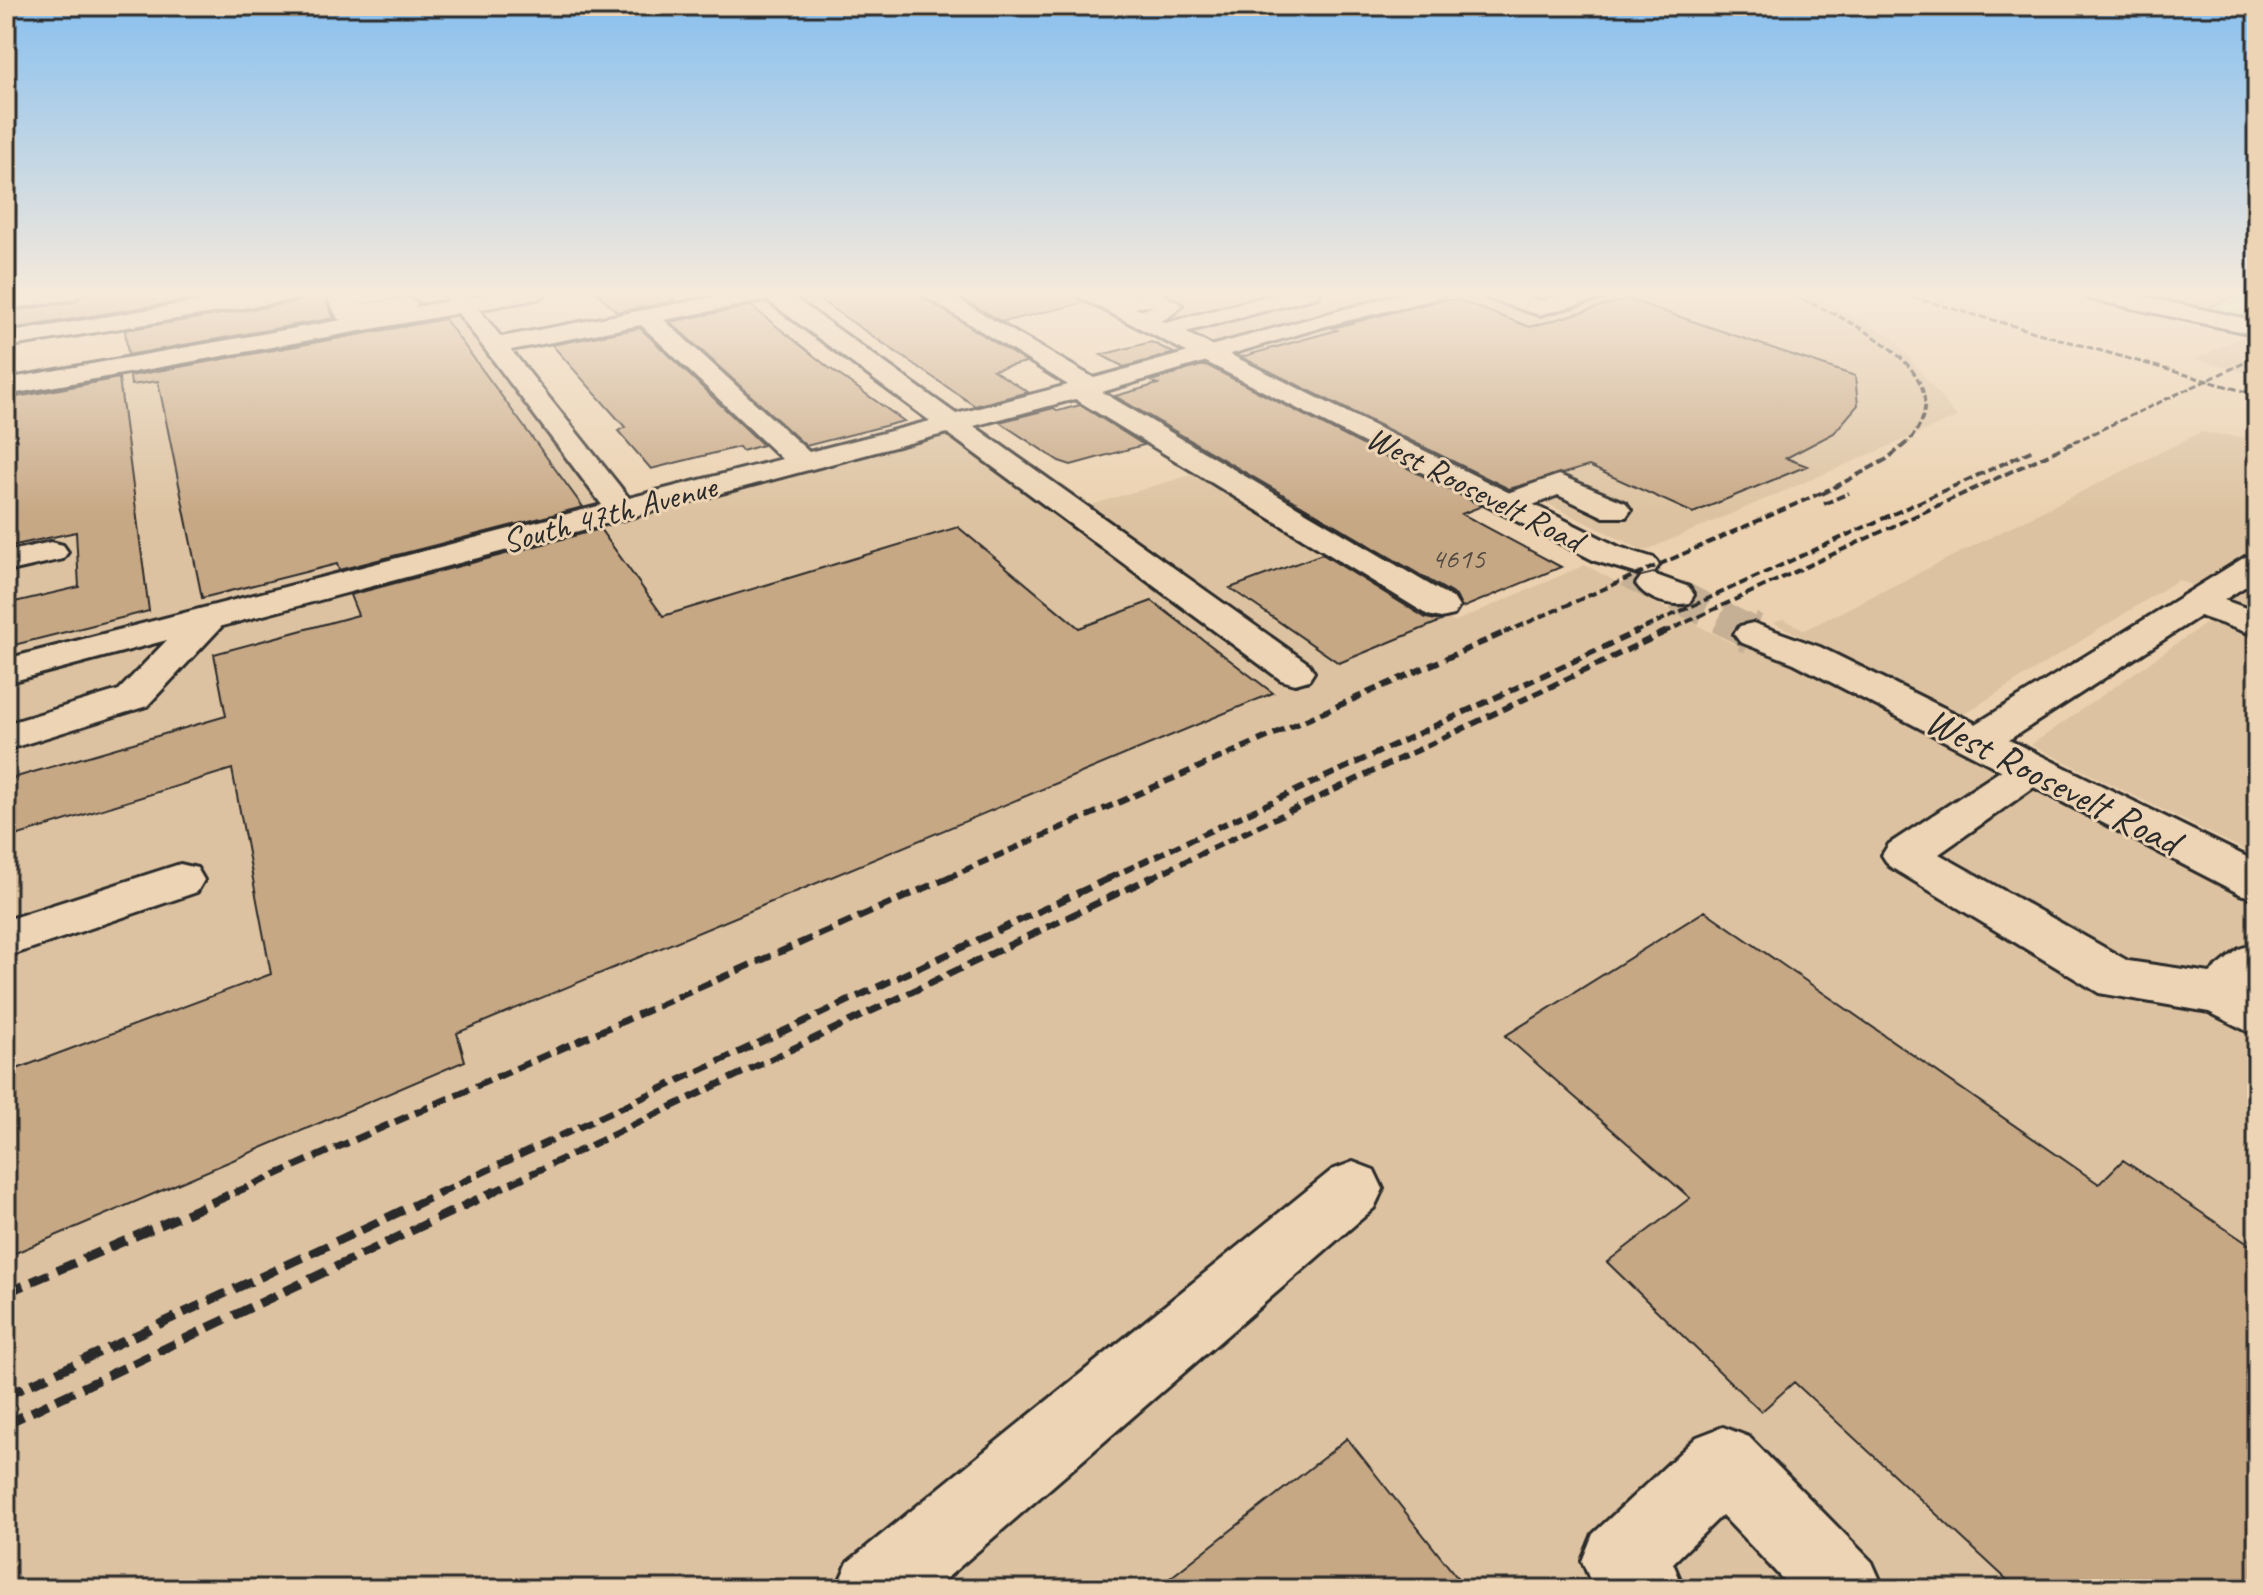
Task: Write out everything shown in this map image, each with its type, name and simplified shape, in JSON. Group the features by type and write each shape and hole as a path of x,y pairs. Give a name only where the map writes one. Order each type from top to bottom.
{"street":[{"path":"6,387 100,366"},
{"path":"511,366 622,510"},
{"path":"700,366 803,462"},
{"path":"875,366 1295,672"},
{"path":"1049,366 1441,607"},
{"name":"South 47th Avenue","path":"6,671 1169,366"},
{"name":"West Roosevelt Road","path":"1235,366 1652,577"},
{"path":"1507,504 1559,484 1615,510"},
{"path":"6,562 51,552"},
{"path":"1978,741 2257,564"},
{"path":"2197,602 2257,625"},
{"path":"6,737 133,698 209,618"},
{"name":"West Roosevelt Road","path":"1760,631 2257,882"},
{"path":"2032,769 1905,855 2117,979 2245,990"},
{"path":"6,939 180,880"},
{"path":"875,1589 1353,1189"},
{"path":"1645,1589 1620,1561 1723,1463 1845,1589"}],"shaded area":[{"path":"174,366 495,366 614,522 954,434 1057,515 1201,472 1454,622 1585,565 1733,644 1744,639 2257,903 2257,1589 6,1589 6,397"},
{"path":"1267,366 1916,366 1957,417 1644,551"},
{"path":"2222,366 2257,366 2257,384 2243,381 2253,375"},
{"path":"2201,432 2257,439 2257,610 2178,580 1962,715 1774,623 1783,619 1805,630"},
{"path":"2212,619 2257,637 2257,856 2031,745"}],"building":[{"path":"183,366 480,366 583,507 339,570 337,564 202,598 158,381 131,385 130,376"},
{"path":"571,366 680,366 763,445 742,451 739,447 651,469 618,431 625,427"},
{"path":"719,366 827,366 904,421 806,446"},
{"path":"917,366 1008,366 993,370 1028,392 975,406"},
{"path":"1199,366 1209,366 1482,506 1462,514 1561,567 1462,608 1456,596 1115,396 1158,384 1151,381"},
{"path":"1260,366 1827,366 1855,376 1858,405 1834,433 1786,458 1807,466 1693,513 1589,466 1509,489"},
{"path":"119,378 149,611 6,647 6,604 79,587 76,532 6,547 6,399"},
{"path":"1080,405 1144,445 1071,465 1059,461 999,422 1054,408 1058,411"},
{"path":"958,527 1079,628 1152,601 1273,693 457,1033 465,1061 6,1257 6,1073 271,974 232,769 6,839 6,780 226,716 214,654 358,615 350,595 600,529 663,616"},
{"path":"1322,554 1426,618 1441,621 1339,663 1230,588"},
{"path":"1705,911 2099,1184 2123,1160 2257,1250 2257,1589 2017,1589 1794,1382 1761,1412 1607,1262 1690,1198 1505,1036"},
{"path":"1347,1438 1466,1589 1156,1589 1332,1451"}],"tunnel":[{"path":"1629,571 1653,584"},
{"path":"1676,595 1751,633"},
{"path":"1747,631 1751,633"}],"railway":[{"path":"1908,441 1923,416 1923,391 1909,366"},
{"path":"2156,366 2206,381"},
{"path":"2206,381 2237,366"},
{"path":"2074,442 2206,381"},
{"path":"2206,381 2257,395"},
{"path":"1663,633 2079,440"},
{"path":"1822,494 1887,459 1908,441"},
{"path":"1633,633 2033,450"},
{"path":"1504,633 1830,489"},
{"path":"1824,504 1849,493"},
{"path":"947,878 1508,631"},
{"path":"1109,878 1638,631"},
{"path":"1150,878 1667,631"},
{"path":"234,1193 952,876"},
{"path":"439,1193 1114,876"},
{"path":"491,1193 1154,876"},
{"path":"6,1293 238,1191"},
{"path":"6,1396 444,1191"},
{"path":"6,1424 495,1191"}]}
